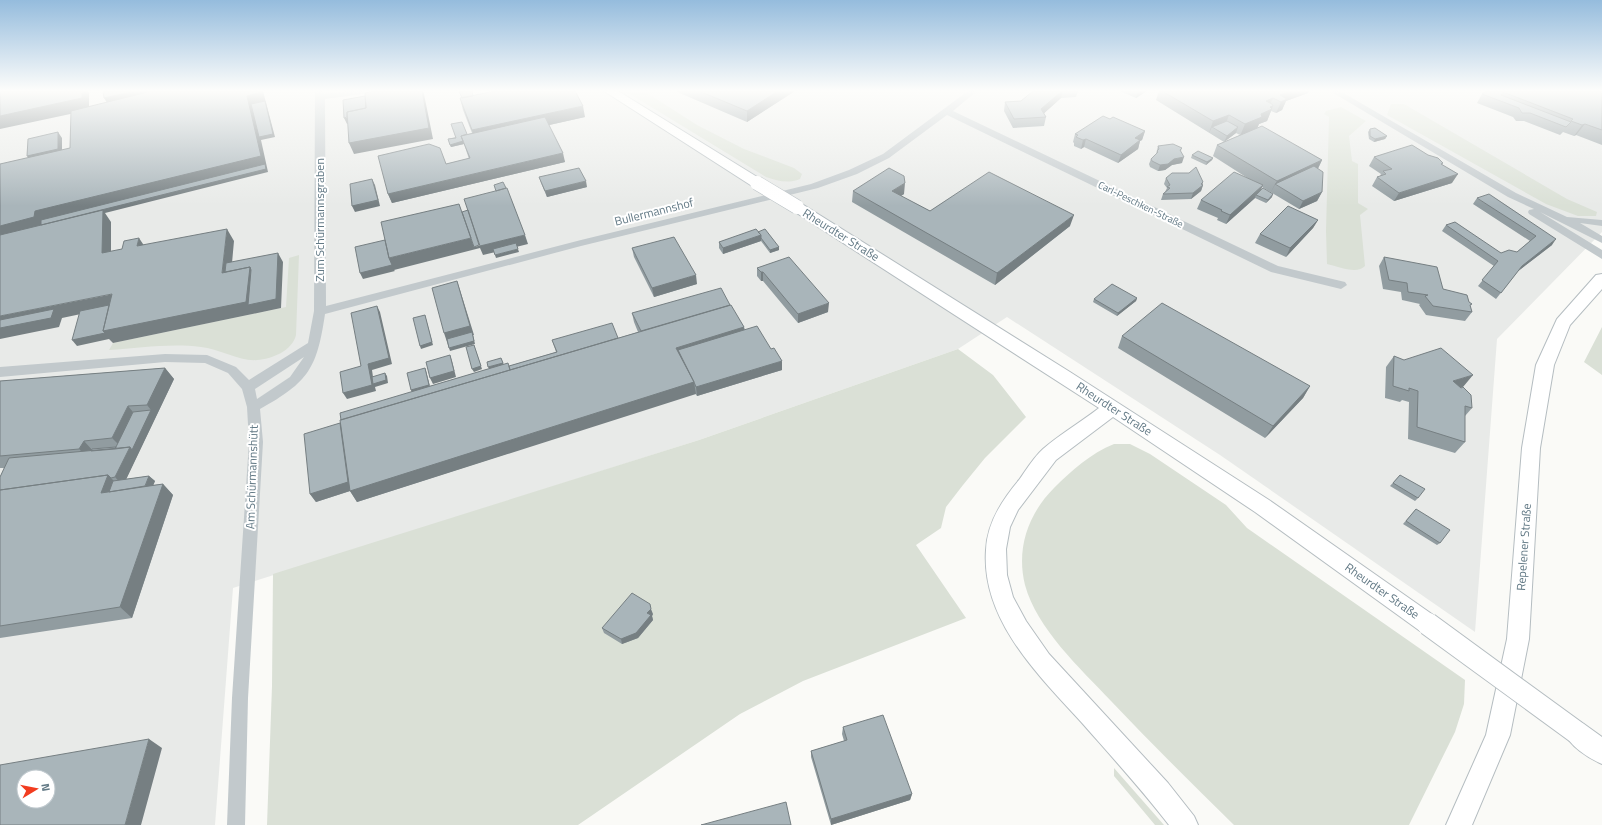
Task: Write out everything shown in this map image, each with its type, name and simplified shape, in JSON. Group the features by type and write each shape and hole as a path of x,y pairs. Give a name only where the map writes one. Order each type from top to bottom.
{"main road":[{"name":"Rheurdter Straße","path":"672,130 797,207 1112,408 1262,506 1428,624 1602,752"},
{"name":"Repelener Straße","path":"1459,825 1469,805 1498,735 1518,639 1531,448 1545,365 1564,323 1602,278"},
{"path":"1112,408 1048,455 1010,505 1000,527 996,549 996,575 1003,599 1018,628 1041,661 1159,792 1185,825"},
{"path":"1159,792 1196,825"}],"street":[{"name":"Zum Schürmannsgraben","path":"253,407 276,395 293,382 307,365 315,344 320,311 320,130"},
{"name":"Bullermannshof","path":"320,311 581,243 814,186 853,172 886,156 921,130"},
{"name":"Carl-Peschken-Straße","path":"985,130 1275,269 1341,285"},
{"path":"1401,130 1512,194 1562,218 1602,240"},
{"path":"1512,194 1533,212 1602,255"},
{"path":"1562,218 1602,223"},
{"path":"248,388 315,344"},
{"name":"Am Schürmannshütt","path":"0,372 152,359 207,360 232,370 248,388 253,407 256,442 241,684 236,825"}],"shaded area":[{"path":"0,130 1602,130 1602,232 1497,339 1475,632 1220,455 1007,317 958,349 699,440 233,588 215,825 0,825"},
{"path":"688,130 706,130 744,149 794,168 802,174 800,179 787,182 766,177"},
{"path":"1329,130 1356,130 1349,136 1352,161 1358,164 1358,203 1368,209 1360,215 1365,266 1361,269 1352,270 1327,264 1326,231"},
{"path":"1413,130 1448,130 1567,199 1597,212 1596,216 1578,216 1546,204"},
{"path":"299,255 296,335 294,341 286,350 275,356 251,360 208,348 190,346 155,346 109,350 113,343 286,307 289,258"},
{"path":"1602,327 1602,375 1584,362"},
{"path":"958,349 993,375 1026,417 985,458 946,507 941,528 916,545 966,618 803,681 740,714 578,825 267,825 272,686 273,574 699,440"},
{"path":"1114,444 1130,444 1150,454 1226,505 1247,528 1465,680 1464,704 1455,732 1409,825 1234,825 1156,748 1086,675 1049,632 1039,617 1025,585 1022,558 1026,533 1037,509 1054,488 1089,457"},
{"path":"1114,768 1164,825 1155,825 1114,776"}],"building":[{"path":"70,130 255,130 261,156 35,211 34,217 0,226 0,164 70,148"},
{"path":"257,130 272,130 273,134 259,137"},
{"path":"348,130 421,130 349,143"},
{"path":"453,130 465,130 467,134 461,136 463,141 450,145 448,139 456,138"},
{"path":"490,130 551,130 563,153 388,194 378,156 429,144 440,148 446,164 470,158 461,136"},
{"path":"1082,130 1142,130 1145,131 1135,138 1140,140 1121,155 1086,139 1083,140 1076,137 1078,135 1075,134"},
{"path":"1216,130 1235,130 1227,136"},
{"path":"1254,130 1268,130 1322,160 1277,181 1217,145"},
{"path":"1370,130 1377,130 1387,136 1375,139 1370,136"},
{"path":"58,132 58,149 27,156 28,139"},
{"path":"1173,144 1182,148 1180,150 1184,157 1174,159 1168,164 1160,165 1152,161 1151,159 1158,152 1158,146"},
{"path":"1412,145 1428,155 1438,158 1443,163 1441,164 1458,174 1399,193 1377,177 1386,174 1383,171 1392,169 1374,157"},
{"path":"1198,151 1213,158 1207,162 1192,155"},
{"path":"265,164 266,169 41,225 41,220"},
{"path":"1314,166 1323,172 1322,192 1303,201 1275,184"},
{"path":"1196,167 1203,182 1201,184 1203,185 1193,193 1163,194 1170,188 1167,187 1170,185 1166,178 1172,173 1189,173"},
{"path":"579,168 586,181 545,191 539,177"},
{"path":"889,168 904,176 905,183 892,191 930,211 989,172 1074,215 997,273 853,191"},
{"path":"1234,172 1263,185 1230,215 1201,200"},
{"path":"372,179 378,200 352,206 350,184"},
{"path":"503,182 506,188 496,191 494,185"},
{"path":"507,188 525,235 480,246 464,199"},
{"path":"1263,188 1273,194 1268,200 1256,195"},
{"path":"1489,194 1556,239 1522,266 1501,293 1482,280 1498,261 1446,225 1455,222 1501,253 1509,250 1517,252 1536,236 1477,198"},
{"path":"459,204 471,238 389,258 381,222"},
{"path":"1288,206 1318,220 1290,248 1260,234"},
{"path":"103,210 102,253 122,249 124,241 139,238 137,246 227,229 222,273 250,267 246,302 103,331 112,294 0,316 0,235"},
{"path":"468,210 479,245 474,247 462,212"},
{"path":"756,229 761,235 723,248 719,242"},
{"path":"765,229 779,247 770,250 758,232"},
{"path":"674,237 696,275 652,288 632,248"},
{"path":"385,240 392,265 360,273 355,247"},
{"path":"516,243 518,249 495,255 493,249"},
{"path":"278,253 276,299 248,305 250,267 225,272 226,263"},
{"path":"789,257 829,303 798,314 763,272 757,268"},
{"path":"1384,257 1437,267 1443,289 1467,295 1469,302 1472,304 1470,305 1472,312 1433,306 1425,296 1428,295 1408,292 1407,283 1389,280"},
{"path":"457,281 470,326 444,333 432,288"},
{"path":"1112,284 1137,298 1118,313 1094,299"},
{"path":"721,288 730,305 641,331 632,313"},
{"path":"1162,303 1310,386 1273,426 1122,336"},
{"path":"109,305 103,331 105,333 72,340 80,311"},
{"path":"731,305 744,327 676,348 694,382 350,491 340,420"},
{"path":"377,306 389,358 368,364 372,385 343,393 340,372 361,366 351,313"},
{"path":"54,309 51,318 0,328 0,320"},
{"path":"425,315 432,342 420,346 413,318"},
{"path":"612,323 618,338 510,370 509,366 557,352 552,340"},
{"path":"757,326 771,349 774,348 782,361 696,387 678,350"},
{"path":"472,332 474,341 449,348 447,339"},
{"path":"474,345 481,366 472,369 466,347"},
{"path":"1441,348 1473,375 1453,381 1461,388 1463,387 1471,395 1472,408 1465,406 1465,442 1417,427 1418,391 1409,388 1409,391 1393,386 1394,356 1404,360"},
{"path":"450,355 454,371 430,378 426,362"},
{"path":"501,358 503,363 488,367 487,362"},
{"path":"508,363 510,370 341,420 340,413"},
{"path":"165,368 147,405 128,406 112,438 84,441 79,449 0,456 0,381"},
{"path":"425,368 429,385 411,390 407,373"},
{"path":"385,373 386,380 373,384 372,377"},
{"path":"151,410 132,450 130,447 115,449 133,412"},
{"path":"340,423 348,482 310,494 304,434"},
{"path":"116,447 115,449 91,451 92,449"},
{"path":"130,447 115,477 111,478 108,475 0,490 0,477 9,458"},
{"path":"108,475 101,493 163,484 120,607 0,626 0,490"},
{"path":"1400,475 1425,489 1418,498 1393,483"},
{"path":"149,476 145,486 109,492 113,481"},
{"path":"1416,509 1450,530 1440,543 1406,521"},
{"path":"632,593 650,604 651,609 647,613 651,615 636,633 621,639 602,628"},
{"path":"883,715 912,794 831,819 811,751 847,740 843,727"},
{"path":"149,739 125,825 0,825 0,765"},
{"path":"786,802 791,825 701,825"}]}
